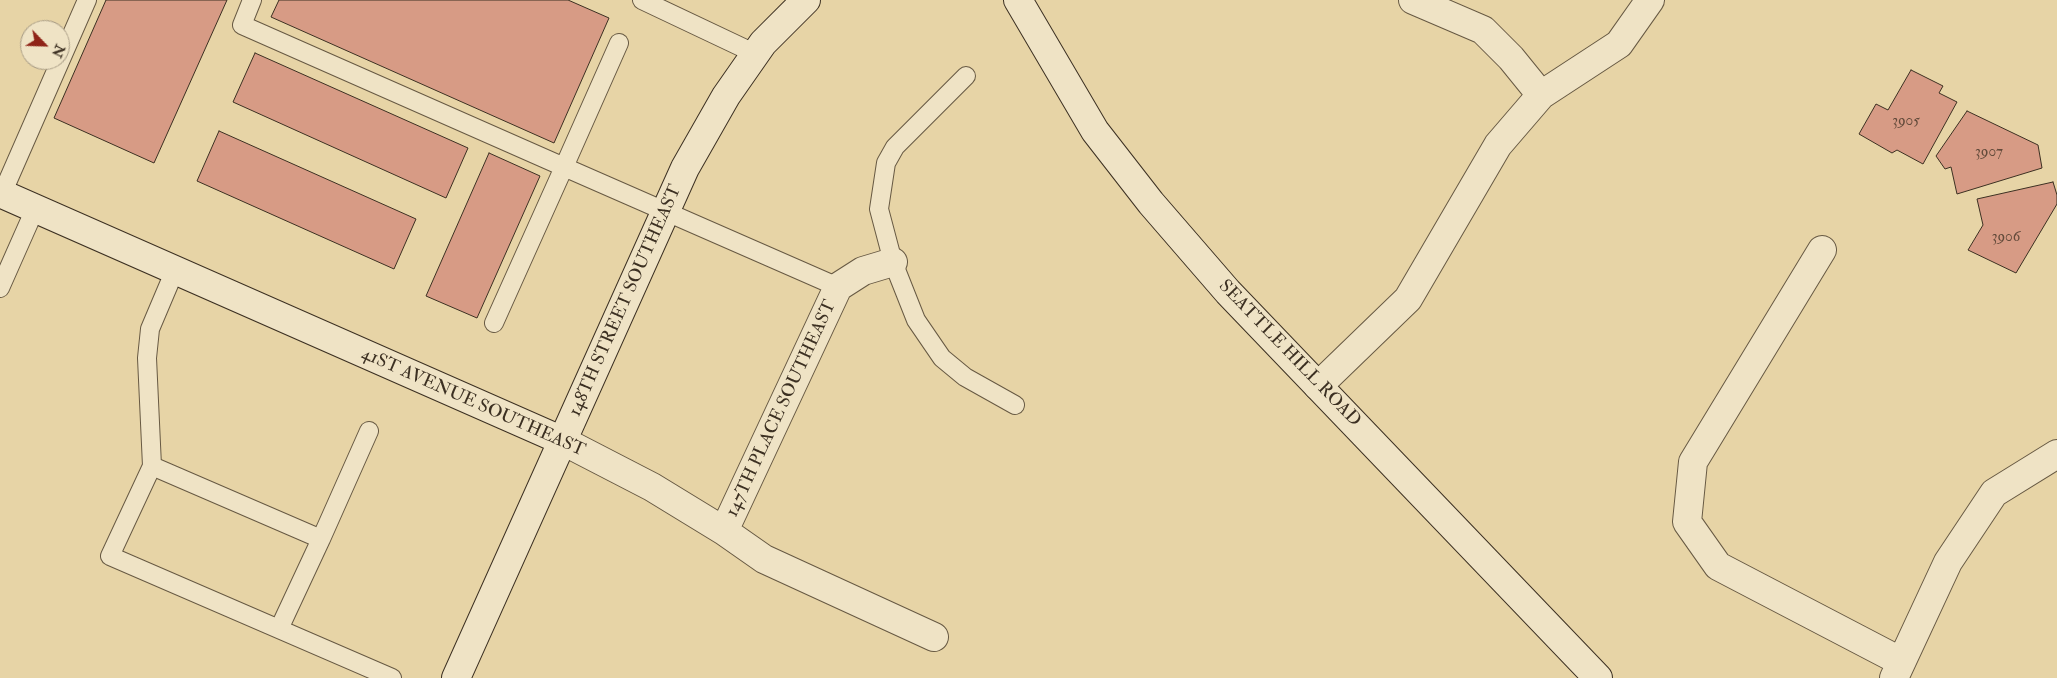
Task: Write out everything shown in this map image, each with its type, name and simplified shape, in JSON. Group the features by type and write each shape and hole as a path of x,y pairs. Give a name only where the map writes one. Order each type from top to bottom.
{"street":[{"name":"148TH STREET SOUTHEAST","path":"456,678 686,168 726,96 763,43 806,0"},
{"name":"SEATTLE HILL ROAD","path":"1018,0 1100,138 1151,203 1222,285 1598,678"},
{"path":"1413,0 1483,30 1511,58 1541,95"},
{"path":"1318,386 1408,299 1498,145 1541,95 1619,44 1650,0"},
{"name":"41ST AVENUE SOUTHEAST","path":"1,193 563,442 652,487 724,531 764,559 934,638"},
{"path":"1822,250 1693,462 1687,522 1718,566 1897,670 1948,562 1994,493 2057,454"},
{"name":"147TH PLACE SOUTHEAST","path":"724,531 838,287 863,271 893,262"}],"lane":[{"path":"1,193 87,0"},
{"path":"252,0 242,25 838,287"},
{"path":"642,0 756,54"},
{"path":"494,323 619,42"},
{"path":"966,76 894,147 886,163 879,209 893,262 916,320 942,358 965,377 1015,405"},
{"path":"0,288 35,209"},
{"path":"175,270 150,329 147,358 152,466 110,556 392,678"},
{"path":"279,629 369,431"},
{"path":"152,466 321,539"}],"building":[{"path":"106,0 227,0 154,163 54,118"},
{"path":"279,0 568,0 609,18 554,143 271,17"},
{"path":"255,53 468,148 446,198 233,102"},
{"path":"1911,70 1943,86 1939,93 1957,102 1923,164 1897,150 1892,153 1859,134 1876,104 1888,110"},
{"path":"1967,111 2038,145 2042,168 1957,194 1951,167 1945,169 1936,156"},
{"path":"219,131 416,219 394,269 197,181"},
{"path":"489,153 540,176 477,318 426,296"},
{"path":"2053,182 2057,195 2057,204 2016,273 1968,250 1983,225 1977,199"}]}
